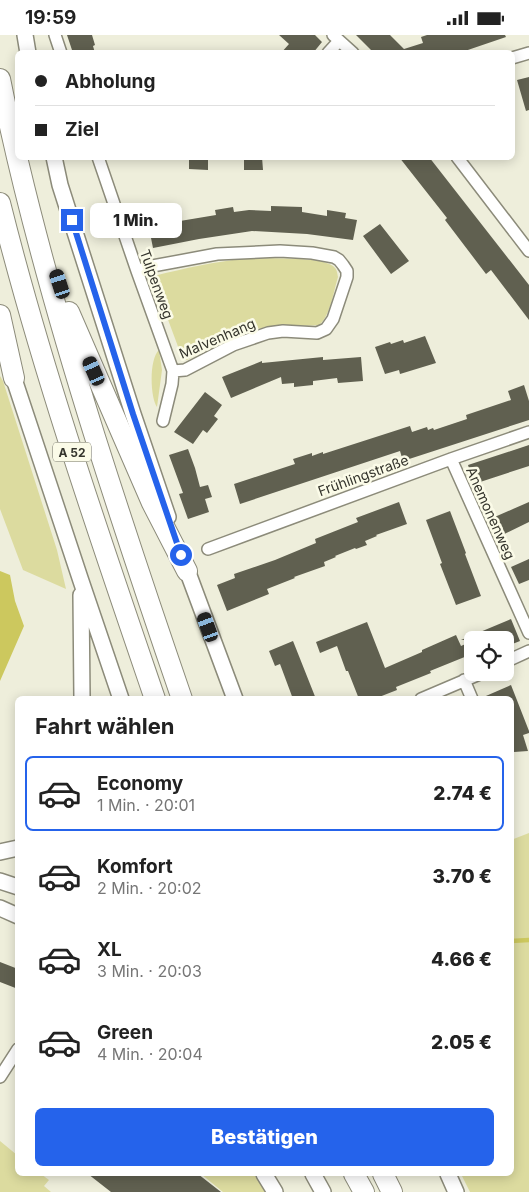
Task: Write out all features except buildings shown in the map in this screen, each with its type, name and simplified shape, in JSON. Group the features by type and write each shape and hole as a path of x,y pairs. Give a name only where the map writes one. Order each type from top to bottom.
{"highway":[{"name":"A 52","path":"0,79 15,146"},
{"name":"A 52","path":"18,160 29,208 73,366 128,543 181,696"},
{"name":"A 52","path":"0,203 54,393 93,516 154,696"},
{"path":"29,208 51,257 69,312 87,355 152,503 187,571"},
{"path":"0,315 14,379"},
{"path":"355,1176 364,1192"},
{"path":"384,1176 392,1192"}],"main road":[{"path":"25,35 28,50"},
{"path":"55,160 60,185 159,492 234,696"},
{"path":"0,340 120,696"},
{"path":"81,581 82,696"},
{"path":"0,852 15,848"},
{"path":"0,881 15,886"},
{"path":"0,908 15,915"},
{"path":"265,1176 275,1192"},
{"path":"314,1176 323,1192"},
{"path":"449,1176 456,1192"}],"street":[{"path":"55,35 60,50"},
{"path":"330,50 336,38 349,50"},
{"path":"515,58 529,53"},
{"name":"Tulpenweg","path":"99,160 173,371 164,421"},
{"path":"459,160 529,251"},
{"name":"Malvenhang","path":"137,271 148,267 217,255 280,251 312,253 334,257 339,260 347,271 347,277 333,319 326,329 317,333 283,331 268,333 233,345 185,370 173,371"},
{"name":"Frühlingstraße","path":"208,549 451,459 529,433"},
{"name":"Anemonenweg","path":"451,459 529,633"},
{"path":"514,659 528,655"},
{"path":"428,696 464,680"},
{"path":"464,681 471,696"},
{"path":"0,1077 15,1054"}],"shaded area":[{"path":"247,258 305,259 333,266 338,277 329,310 323,321 319,325 281,325 252,330 219,343 187,360 183,360 153,279 154,276 200,265"},
{"path":"159,350 162,370 157,407 153,395 152,369 153,361"},
{"path":"0,376 57,550 66,589 23,570 0,509"},
{"path":"0,571 10,575 15,601 24,626 0,681"},
{"path":"529,833 529,1192 470,1192 462,1176 514,1176 514,839"},
{"path":"0,1141 15,1153 15,1176 44,1176 49,1180 44,1186 51,1192 0,1192"},
{"path":"203,1176 255,1176 265,1192 223,1192"}],"waterway":[{"path":"514,941 529,940"}],"route":[{"path":"72,220 133,414 181,555"}]}
